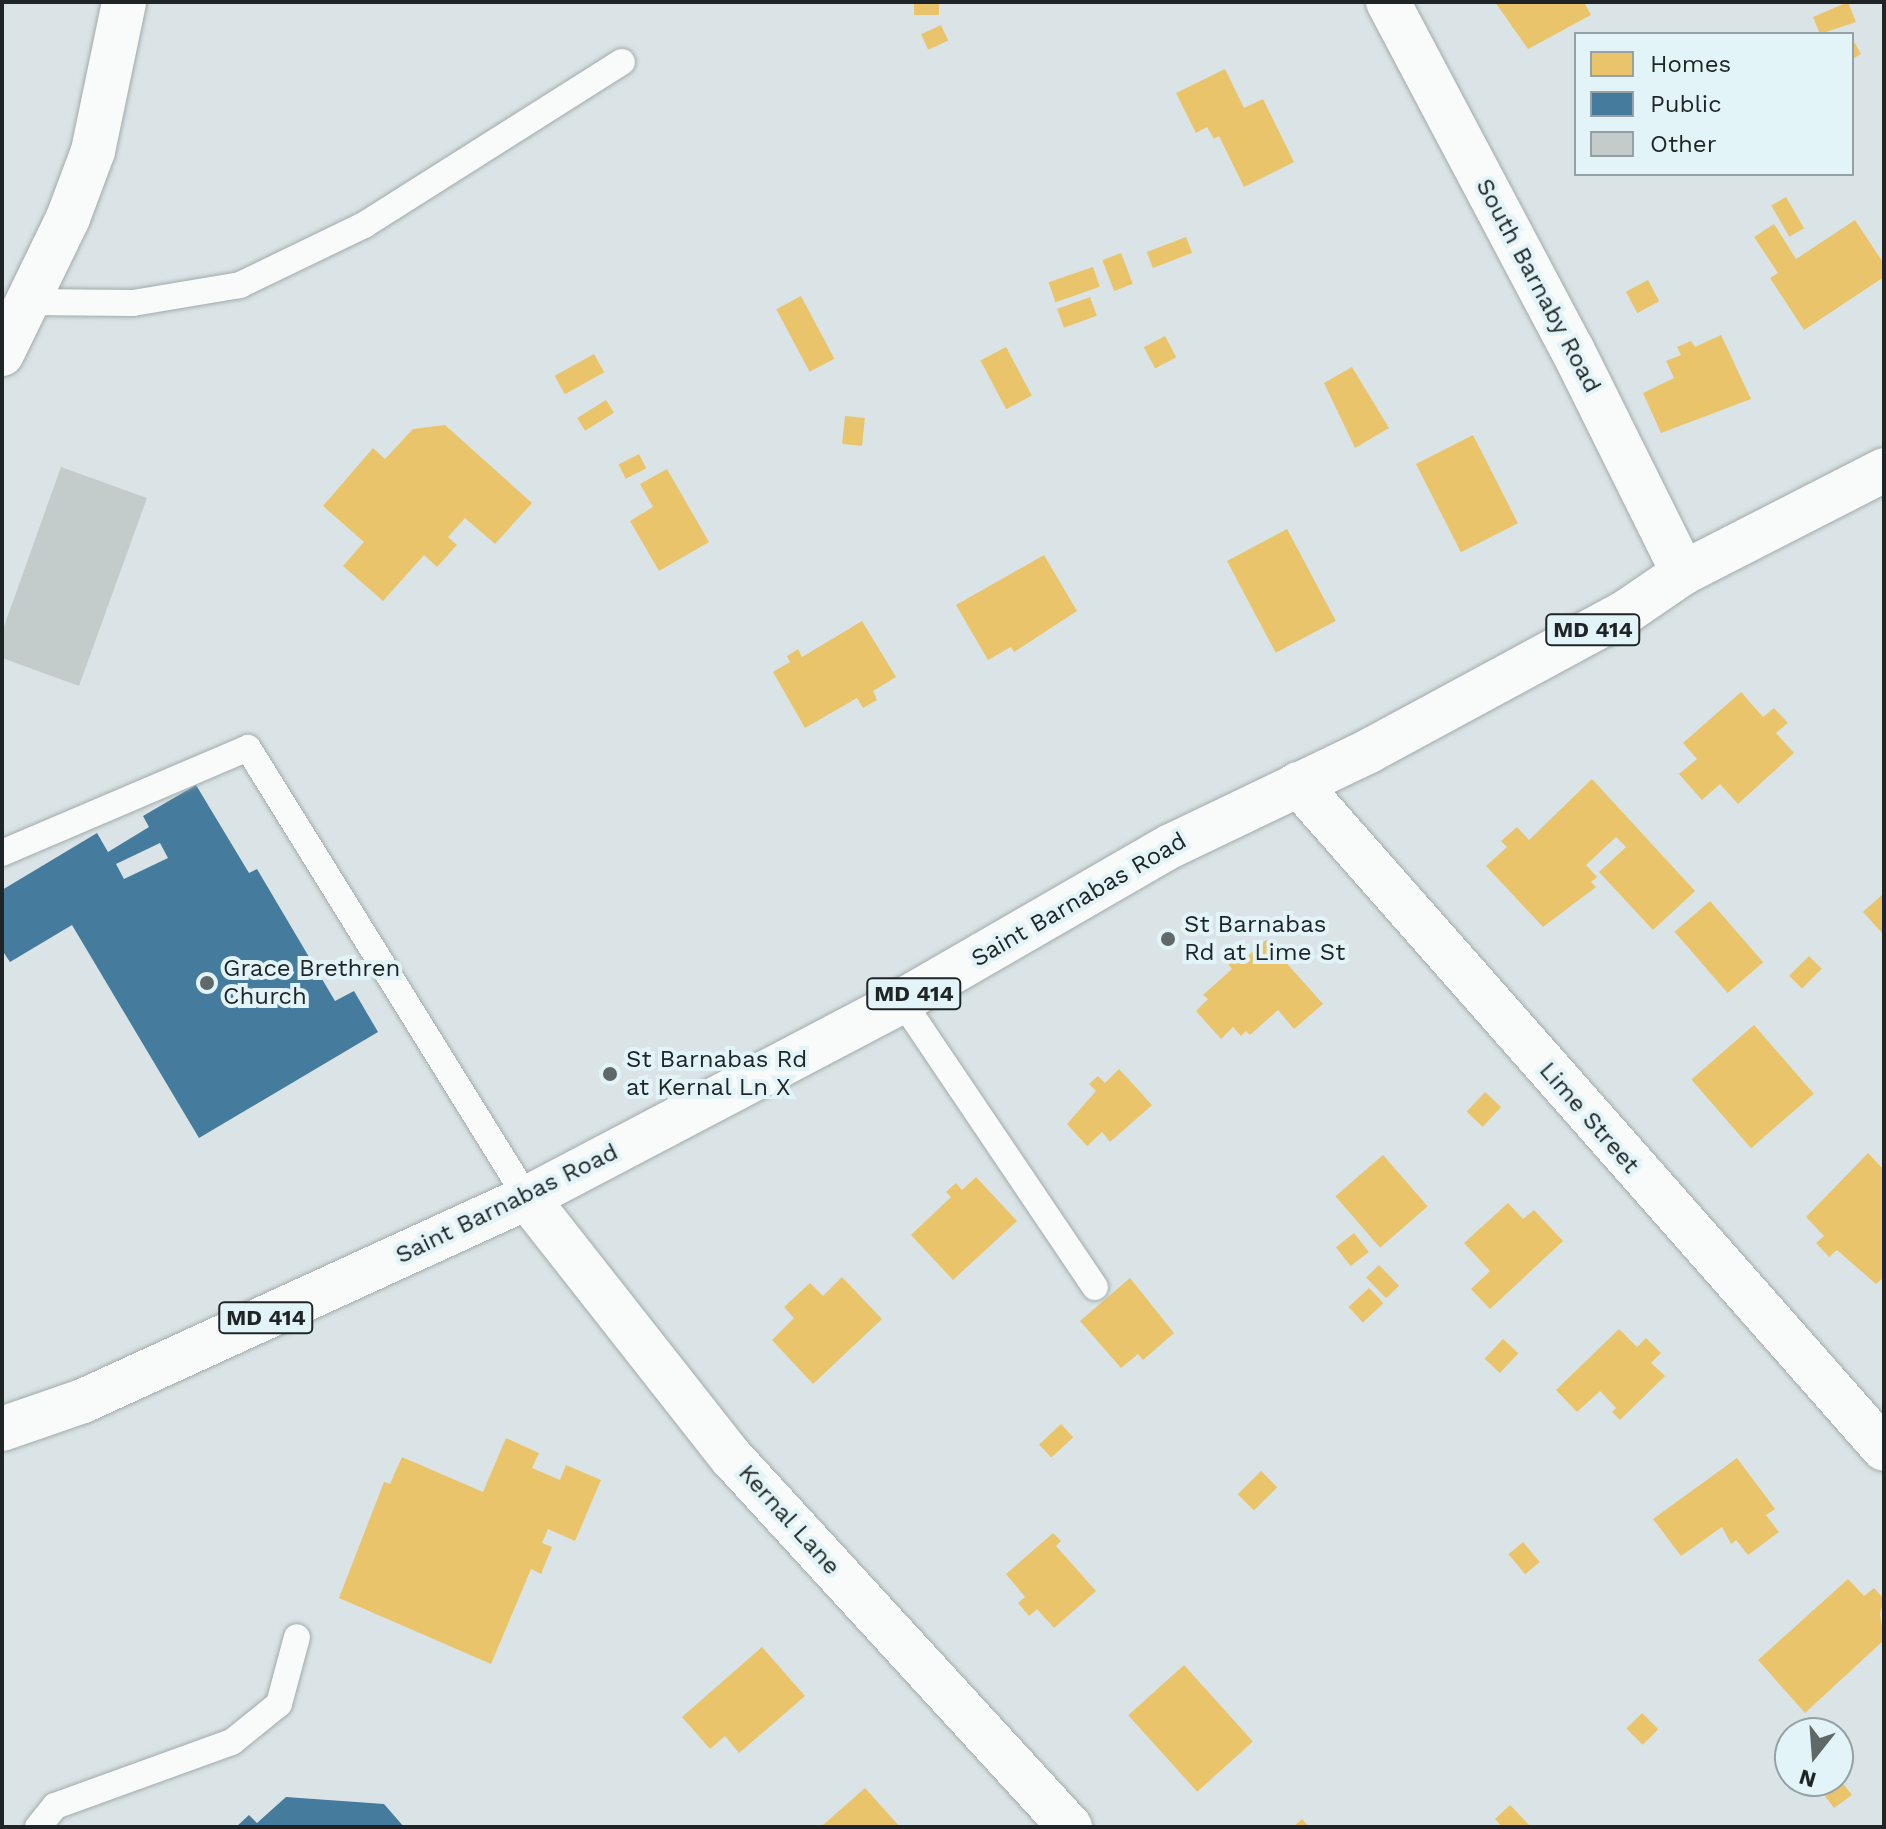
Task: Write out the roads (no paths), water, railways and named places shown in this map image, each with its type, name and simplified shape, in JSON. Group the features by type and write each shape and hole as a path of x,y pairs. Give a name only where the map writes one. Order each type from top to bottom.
{"street":[{"path":"2,354 93,151 124,2"},
{"name":"South Barnaby Road","path":"1388,2 1572,349 1683,573"},
{"name":"Saint Barnabas Road","path":"2,1429 83,1401 527,1198 902,1001 1171,846 1369,751 1626,612 1683,573 1884,470"},
{"name":"Lime Street","path":"1298,784 1884,1449"},
{"name":"Kernal Lane","path":"527,1198 731,1457 1070,1827"}],"lane":[{"path":"27,302 133,303 240,285 364,225 622,62"},
{"path":"2,853 248,748 527,1198"},
{"path":"902,1001 1095,1287"},
{"path":"38,1827 55,1806 232,1742 279,1704 297,1637"}],"place":[{"name":"St Barnabas Rd at Lime St","path":"1168,939"},
{"name":"Grace Brethren Church","path":"207,983"},
{"name":"St Barnabas Rd at Kernal Ln X","path":"610,1074"}]}
